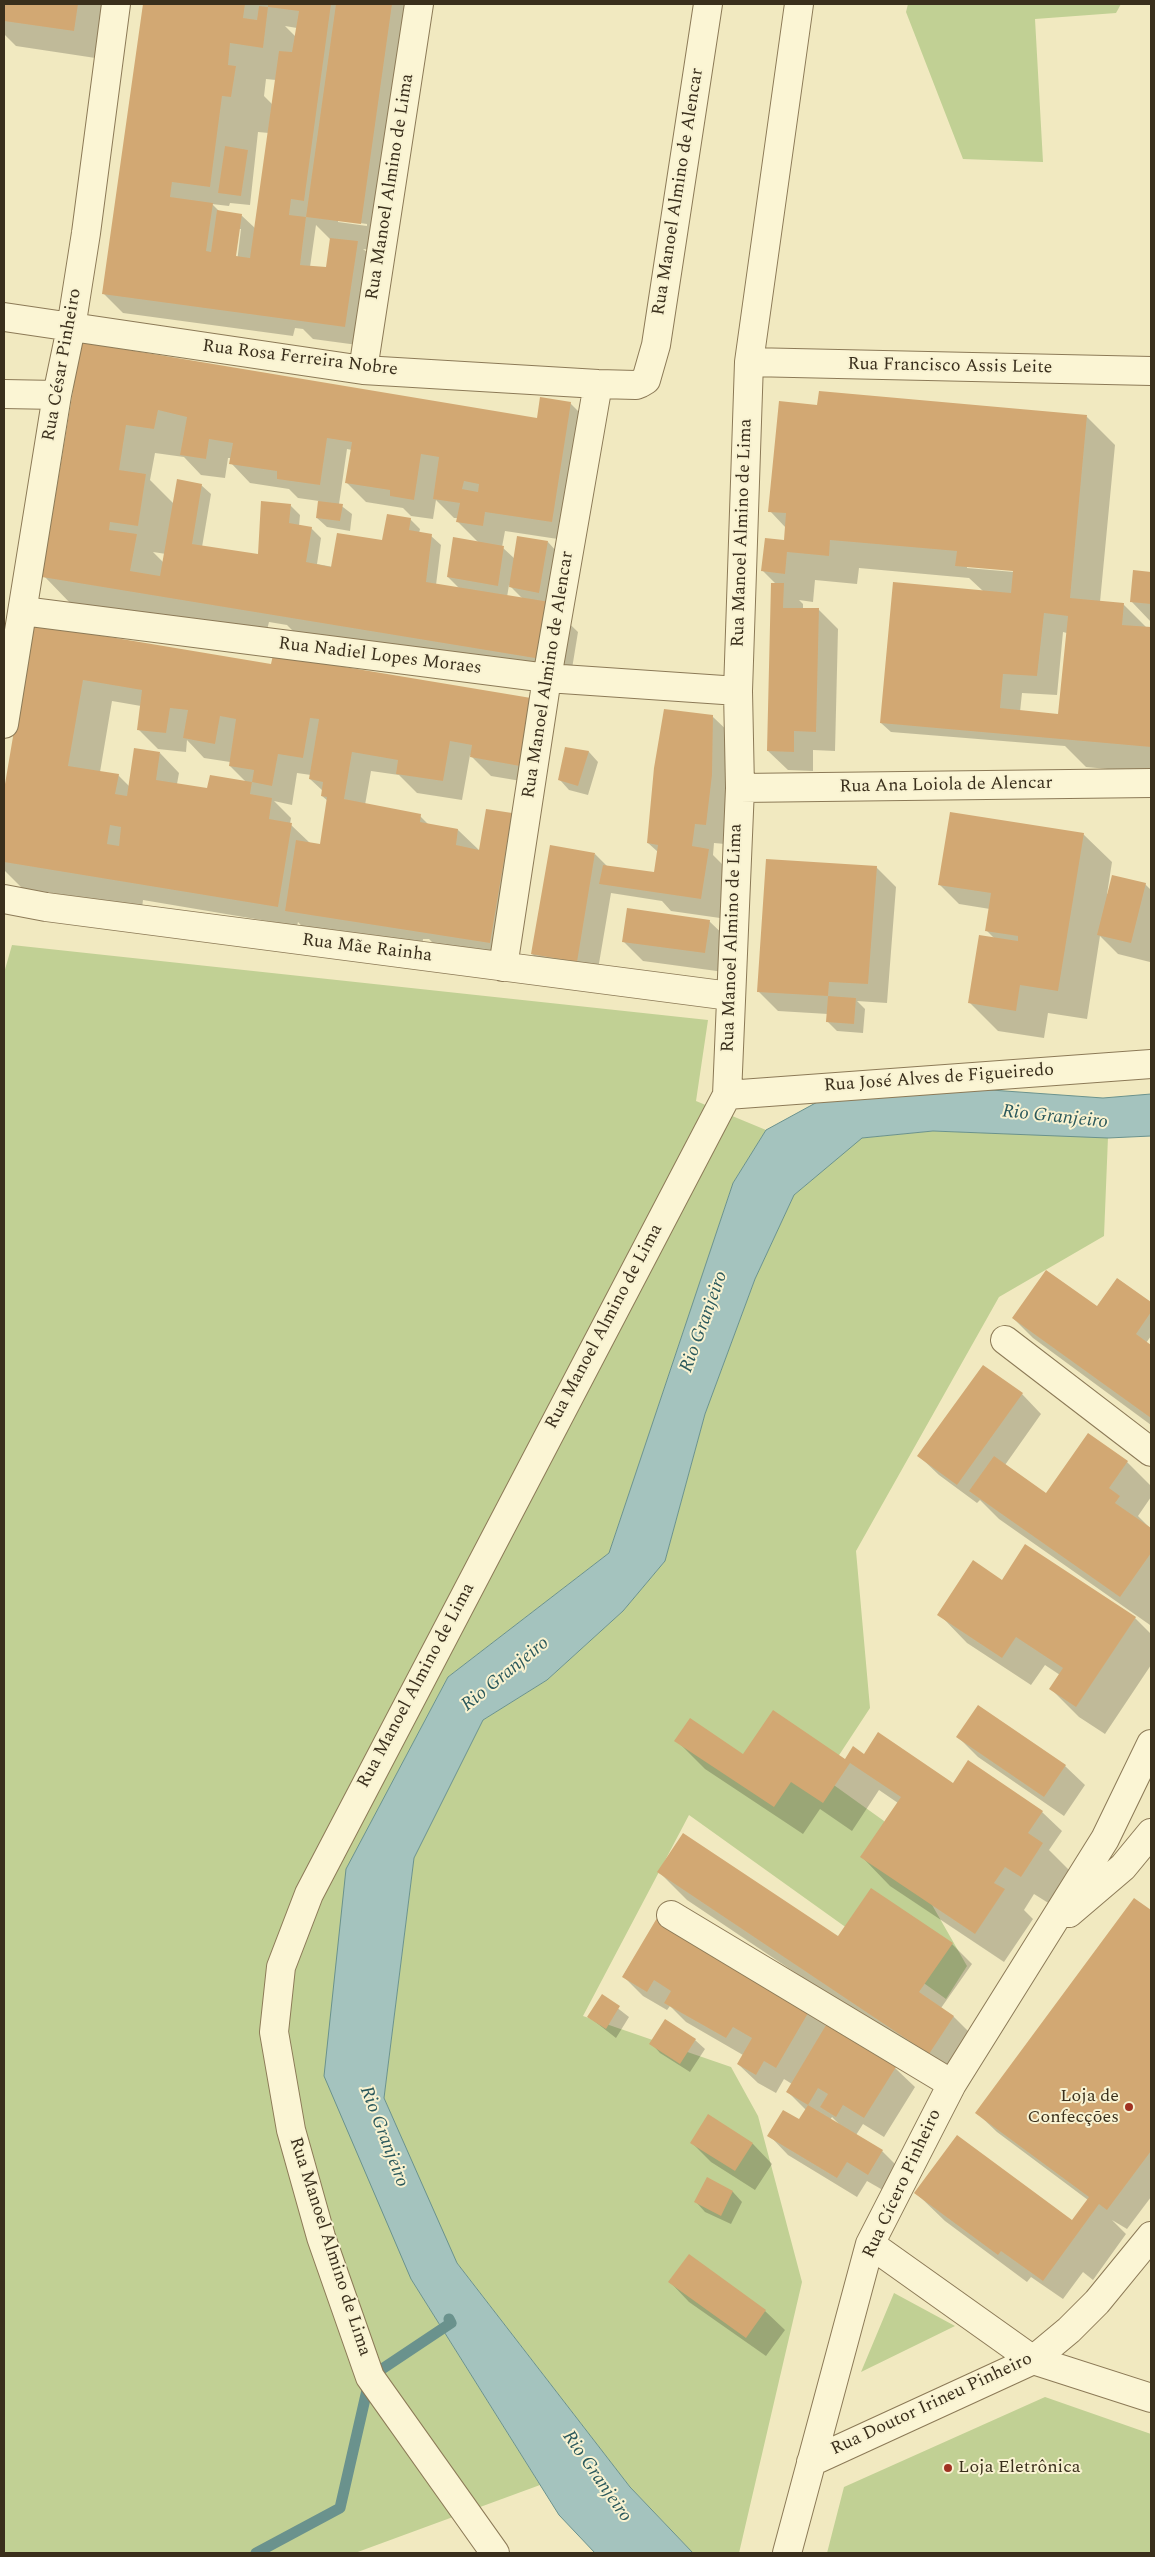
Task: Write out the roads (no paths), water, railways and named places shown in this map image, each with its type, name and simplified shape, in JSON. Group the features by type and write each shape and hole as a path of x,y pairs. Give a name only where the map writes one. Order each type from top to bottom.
{"street":[{"name":"Rua César Pinheiro","path":"4,724 57,395 71,328 86,233 116,4"},
{"name":"Rua Manoel Almino de Lima","path":"363,370 419,4"},
{"name":"Rua Manoel Almino de Alencar","path":"503,967 547,678 598,384 636,385 646,380 656,345 708,4"},
{"name":"Rua Manoel Almino de Lima","path":"495,2553 370,2377 321,2237 291,2130 274,2032 281,1967 309,1894 727,1095 740,788 738,691 749,362 799,4"},
{"name":"Rua Rosa Ferreira Nobre","path":"4,317 363,370 598,384"},
{"name":"Rua Francisco Assis Leite","path":"749,362 1151,371"},
{"path":"4,394 57,395"},
{"name":"Rua Nadiel Lopes Moraes","path":"23,611 547,678 738,691"},
{"name":"Rua Ana Loiola de Alencar","path":"740,788 1151,783"},
{"name":"Rua Mãe Rainha","path":"4,899 46,907 730,996"},
{"name":"Rua José Alves de Figueiredo","path":"727,1095 1151,1064"},
{"path":"1004,1340 1151,1452"},
{"name":"Rua Cícero Pinheiro","path":"787,2553 870,2244 952,2084 1105,1839 1151,1744"},
{"name":"Rua Cícero Pinheiro","path":"1052,1926 1123,1867 1151,1833"},
{"path":"671,1915 952,2084"},
{"name":"Rua Doutor Irineu Pinheiro","path":"811,2462 1033,2360 1069,2330 1097,2302 1151,2236"},
{"path":"870,2244 1033,2360 1151,2398"}],"water":[{"name":"Rio Granjeiro","path":"963,1088 1103,1098 1151,1094 1151,1136 1108,1138 933,1131 862,1138 794,1195 755,1279 705,1414 665,1561 623,1611 547,1680 483,1720 414,1858 384,2098 457,2263 630,2487 693,2553 595,2553 559,2515 411,2279 324,2076 346,1869 448,1677 609,1553 733,1183 766,1130 821,1100"}],"waterway":[{"path":"256,2553 340,2508 370,2377 451,2323 449,2319"}],"place":[{"name":"Loja de Confecções","path":"1129,2107"},
{"name":"Loja Eletrônica","path":"948,2468"}]}
